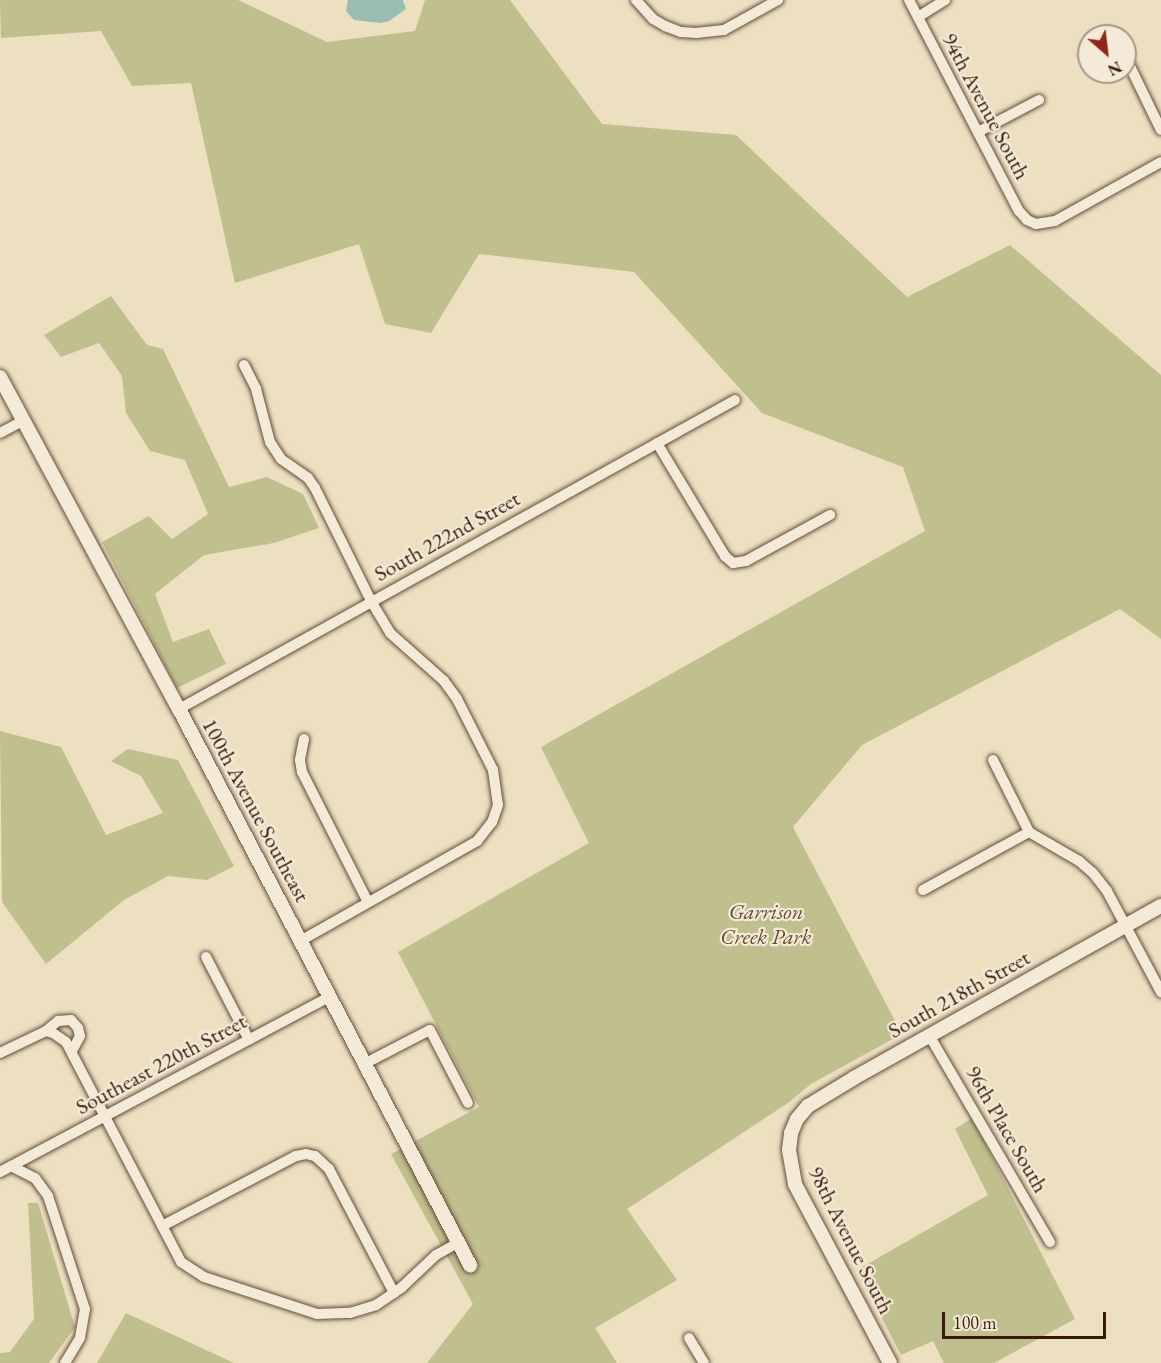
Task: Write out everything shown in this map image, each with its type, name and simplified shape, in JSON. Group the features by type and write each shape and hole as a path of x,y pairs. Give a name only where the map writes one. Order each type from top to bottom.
{"street":[{"path":"636,0 653,19 681,32 711,33 724,30 778,0"},
{"name":"94th Avenue South","path":"909,0 1019,211 1027,220 1036,224 1055,221 1161,162"},
{"path":"918,17 945,0"},
{"path":"1137,81 1161,130"},
{"path":"978,132 1039,100"},
{"path":"244,365 256,389 270,442 281,459 308,478 315,488 371,601 395,639 444,681 457,699 493,770 498,805 492,822 477,841 300,941"},
{"name":"100th Avenue Southeast","path":"0,377 179,709 470,1265"},
{"name":"South 222nd Street","path":"179,709 735,400"},
{"path":"0,434 23,422"},
{"path":"657,443 725,556 734,563 746,561 830,516"},
{"path":"304,740 300,760 302,772 368,902"},
{"path":"993,760 1029,832 1079,861 1094,873 1126,925 1161,992"},
{"path":"923,890 1029,832"},
{"name":"South 218th Street","path":"791,1133 797,1119 808,1106 929,1035 1161,906"},
{"path":"206,957 249,1040"},
{"name":"Southeast 220th Street","path":"0,1172 329,997"},
{"path":"0,1053 46,1031 58,1021 65,1019 75,1023 80,1036 72,1051"},
{"path":"364,1064 430,1030 468,1103"},
{"path":"46,1031 59,1036 72,1051 181,1262 192,1272 327,1315 362,1310 394,1293 436,1255 458,1243"},
{"name":"96th Place South","path":"929,1035 1050,1242"},
{"name":"98th Avenue South","path":"791,1133 789,1150 795,1184 890,1363"},
{"path":"162,1226 296,1156 306,1154 323,1161 329,1169 394,1293"},
{"path":"11,1166 35,1178 48,1196 85,1309 80,1338 65,1363"},
{"path":"689,1338 704,1363"}],"green space":[{"name":"Garrison Creek Park","path":"0,0 238,0 327,42 415,31 425,0 510,0 602,124 736,135 907,297 1010,245 1161,375 1161,639 1120,609 862,745 793,827 902,1034 811,1084 788,1103 627,1209 677,1280 595,1328 617,1363 427,1363 473,1304 391,1154 479,1107 398,952 589,843 541,747 925,531 903,467 762,413 634,272 479,254 431,333 385,324 359,244 235,283 191,83 132,86 101,31 1,38"},
{"path":"111,296 147,345 163,349 229,487 267,477 303,494 319,528 274,543 204,555 155,594 173,642 209,629 226,664 177,688 102,542 149,516 172,539 208,514 185,460 150,451 126,413 122,376 99,343 61,357 44,335"},
{"path":"0,731 61,747 106,835 163,813 141,776 111,761 128,749 178,760 234,866 207,880 168,876 124,900 46,964 2,902"},
{"path":"972,1118 1075,1319 994,1363 944,1363 933,1341 901,1355 857,1270 988,1195 955,1129"},
{"path":"28,1203 38,1203 75,1327 49,1363 0,1363 0,1353 10,1352 34,1319"},
{"path":"126,1313 234,1363 97,1363"}],"water":[{"path":"348,0 403,0 406,9 389,21 380,23 354,20 346,11"}]}
